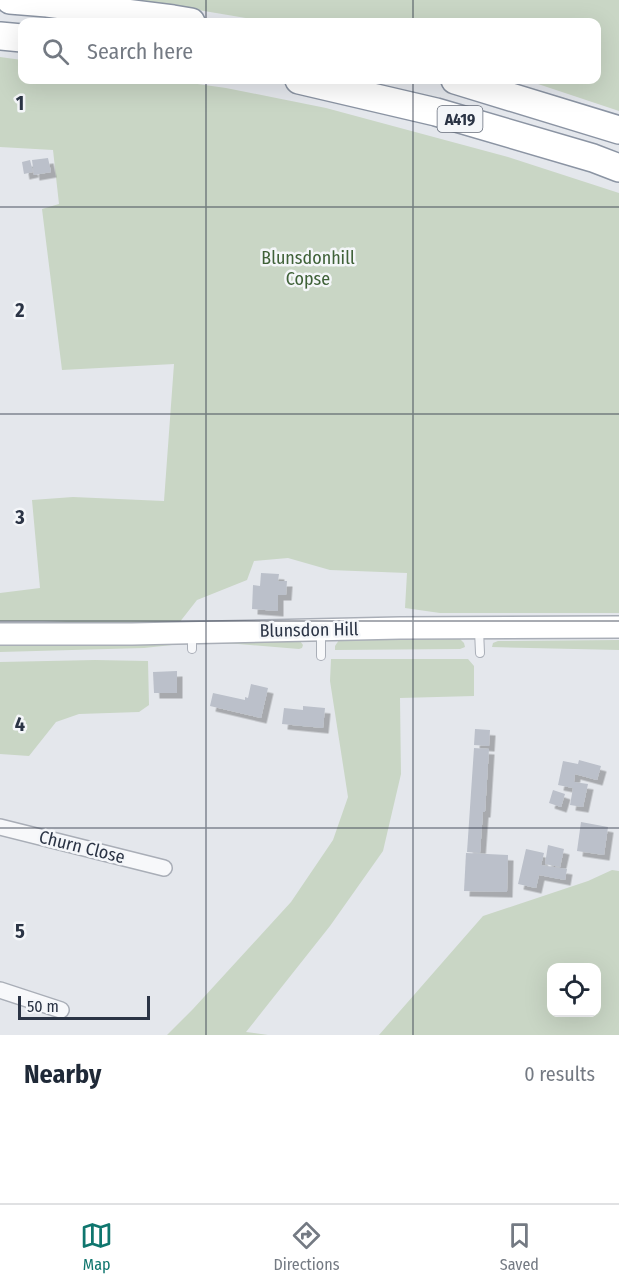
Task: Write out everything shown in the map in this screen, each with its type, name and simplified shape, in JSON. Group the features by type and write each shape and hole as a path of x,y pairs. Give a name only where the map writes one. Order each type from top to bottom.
{"highway":[{"path":"10,0 165,18"},
{"path":"0,36 18,38"},
{"name":"A419","path":"317,84 436,112 593,158 619,168"},
{"name":"A419","path":"468,84 619,130"}],"street":[{"name":"Blunsdon Hill","path":"0,634 132,634 192,641 321,629 619,627"},
{"name":"Churn Close","path":"0,827 164,868"},
{"path":"0,990 61,1010"}],"lane":[{"path":"479,628 480,653"},
{"path":"321,629 321,656"}],"green space":[{"path":"139,0 619,0 619,111 538,84 601,84 601,18 245,18"},
{"name":"Blunsdonhill Copse","path":"0,57 18,59 18,84 198,84 226,88 326,108 508,157 619,193 619,613 440,613 405,608 407,573 330,570 288,558 254,561 247,580 197,600 179,623 171,626 0,621 0,593 40,588 32,500 73,497 164,501 174,364 62,370 42,209 59,204 53,150 0,147"},
{"path":"460,639 465,647 460,649 335,650 339,640"},
{"path":"619,640 619,650 492,647 493,643 498,641"},
{"path":"205,641 300,641 303,645 299,649 206,643"},
{"path":"174,644 144,648 0,652 0,645"},
{"path":"331,659 468,659 474,666 474,696 400,698 401,774 383,851 330,926 246,1032 268,1035 167,1035 291,902 333,840 348,797 330,681"},
{"path":"148,661 149,705 139,712 79,714 56,722 29,756 0,754 0,662"},
{"path":"612,870 619,871 619,1035 379,1035 483,916 588,881"}],"building":[{"path":"48,158 51,172 34,175 32,160"},
{"path":"30,160 33,172 24,174 22,162"},
{"path":"261,573 279,574 278,581 287,581 286,595 278,595 278,611 252,609 253,585 260,586"},
{"path":"177,671 177,693 154,693 153,672"},
{"path":"251,684 268,688 261,718 210,706 213,693 245,700 245,697 248,698"},
{"path":"303,706 325,708 323,728 282,724 284,708 303,710"},
{"path":"475,729 490,730 489,746 474,745"},
{"path":"474,748 489,749 480,853 467,852"},
{"path":"579,760 601,766 597,780 575,774 574,782 588,784 583,807 570,805 573,788 558,785 563,761 578,764"},
{"path":"553,790 565,794 561,807 549,803"},
{"path":"581,822 608,827 604,855 577,851"},
{"path":"548,845 564,849 560,867 545,864"},
{"path":"526,849 544,853 541,865 567,869 565,880 539,875 536,888 518,884"},
{"path":"466,853 508,855 507,892 464,891"}]}
